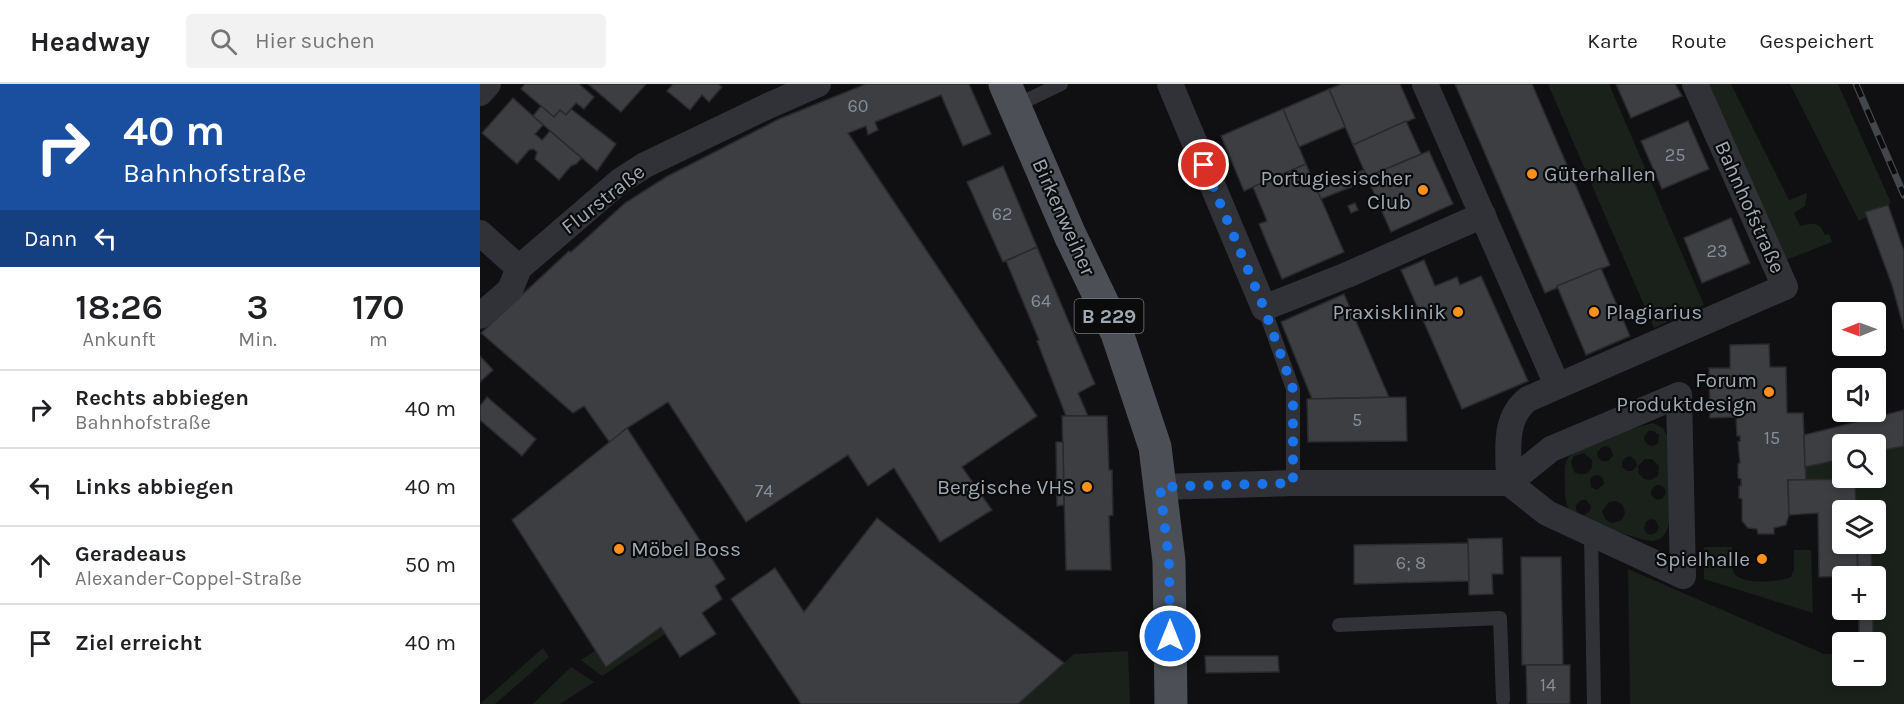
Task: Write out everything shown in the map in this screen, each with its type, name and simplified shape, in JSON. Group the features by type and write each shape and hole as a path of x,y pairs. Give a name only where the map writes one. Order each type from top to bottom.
{"main road":[{"name":"Birkenweiher","path":"1010,95 1070,235 1117,333 1155,447 1169,561 1171,704"}],"street":[{"path":"480,93 488,84"},
{"name":"Flurstraße","path":"480,315 510,290 519,268 620,181 640,168 818,84"},
{"path":"1170,84 1264,308 1347,275 1483,215"},
{"path":"1425,84 1557,385"},
{"name":"Bahnhofstraße","path":"1509,483 1509,428 1514,414 1528,399 1785,287 1695,84"},
{"path":"480,233 519,268"},
{"path":"1160,487 1293,483 1509,483 1547,513 1683,576 1679,395 1551,449 1509,483"}],"lane":[{"path":"1010,95 1061,84"},
{"path":"1264,308 1293,389 1293,483"},
{"path":"1591,534 1594,704"},
{"path":"1339,625 1500,618 1503,700"}],"shaded area":[{"path":"1548,84 1609,84 1704,305 1654,328"},
{"path":"1709,84 1731,84 1789,200 1807,193 1805,206 1794,213 1800,226 1818,225 1825,235 1829,234 1832,242 1786,260"},
{"path":"1790,84 1838,84 1891,203 1865,212 1866,217 1859,221"},
{"path":"1653,423 1663,428 1668,438 1669,522 1660,539 1653,541 1624,534 1571,512 1565,495 1565,464 1568,458 1595,442","holes":["1648,431 1659,435 1658,443 1653,445 1647,444 1644,437","1607,446 1611,449 1613,456 1608,461 1602,461 1598,458 1597,452","1584,453 1592,460 1588,473 1574,472 1571,462 1574,456","1630,456 1636,461 1637,466 1632,471 1627,471 1622,467 1622,462","1645,459 1652,459 1659,466 1658,476 1651,480 1644,479 1639,474 1638,466","1598,475 1603,478 1604,484 1597,490 1591,487 1590,479","1656,485 1663,486 1665,489 1666,493 1662,499 1657,500 1651,495 1651,490","1581,500 1586,500 1591,506 1590,511 1584,515 1577,512 1576,507","1616,501 1623,505 1625,513 1622,520 1612,523 1606,520 1602,511 1609,502","1650,519 1655,520 1659,527 1657,532 1651,535 1646,533 1644,528 1646,522"]},
{"path":"1904,446 1904,704 1630,704 1628,569 1824,654 1832,654 1832,686 1886,686 1886,632 1874,632 1873,620 1886,620 1886,566 1872,566 1871,554 1886,554 1886,500 1856,500 1855,488 1886,488 1886,450"},
{"path":"1832,461 1832,479 1806,480 1805,467"},
{"path":"1704,547 1732,547 1732,568 1736,576 1759,582 1791,577 1794,570 1794,550 1811,550 1813,613 1704,579"},
{"path":"661,627 665,634 602,676 581,660 596,650 607,667"},
{"path":"543,648 549,657 495,704 480,704"},
{"path":"1128,651 1130,704 1018,704 1074,654"},
{"path":"571,667 594,682 560,704 533,704"}],"building":[{"path":"525,84 579,84 594,97 584,109 576,103 566,115 560,110 554,117 521,89"},
{"path":"588,84 646,84 621,112"},
{"path":"673,84 718,84 722,87 709,102 702,95 690,110 667,91"},
{"path":"866,84 969,84 991,134 963,146 941,95 875,122 878,130 868,135 866,126 848,133 1037,416 962,467 992,510 940,542 894,468 868,486 848,455 746,522 668,402 627,428 610,443 584,406 573,413 481,333 569,251 571,252 625,203 666,177 779,119"},
{"path":"1342,84 1400,84 1415,118 1353,145 1329,89"},
{"name":"Güterhallen","path":"1455,84 1532,84 1610,265 1545,293"},
{"path":"1616,84 1675,84 1682,96 1631,118"},
{"path":"1329,89 1345,127 1299,147 1283,109"},
{"path":"513,98 543,125 535,134 542,140 550,131 582,158 571,166 559,180 535,159 537,152 533,149 529,150 517,164 482,133"},
{"path":"541,106 554,117 560,110 566,115 571,109 616,144 597,171 533,116"},
{"path":"1283,109 1306,164 1244,191 1221,136"},
{"path":"1406,121 1421,154 1367,177 1353,145"},
{"path":"1688,121 1709,169 1662,189 1641,141"},
{"path":"1429,151 1453,204 1391,232 1367,177"},
{"path":"1306,164 1344,252 1282,279 1259,224 1267,221 1253,187"},
{"path":"1003,166 1037,247 1003,262 967,182"},
{"path":"1364,170 1368,180 1321,199 1317,190"},
{"path":"1355,203 1358,210 1351,213 1348,206"},
{"path":"1888,205 1904,251 1904,329 1892,285 1865,212"},
{"path":"1731,218 1750,263 1702,283 1684,238"},
{"path":"1037,247 1095,384 1078,393 1088,416 1066,416 1037,341 1039,340 1006,261"},
{"name":"Praxisklinik","path":"1424,260 1435,286 1457,277 1460,285 1481,276 1528,381 1462,409 1401,270"},
{"name":"Plagiarius","path":"1601,268 1630,336 1586,355 1557,286"},
{"path":"1344,294 1389,397 1312,399 1281,322"},
{"path":"1769,344 1770,367 1786,367 1787,413 1803,413 1806,480 1788,480 1789,515 1786,525 1774,528 1774,534 1758,534 1757,529 1748,528 1742,521 1742,499 1739,498 1741,479 1738,478 1740,436 1737,436 1736,417 1710,418 1709,368 1730,368 1730,345"},
{"path":"480,356 493,370 480,382"},
{"path":"487,397 536,439 522,456 480,420 480,406"},
{"path":"1406,397 1407,441 1308,442 1307,399"},
{"path":"1904,410 1904,446 1886,450 1886,434 1832,434 1832,461 1805,467 1804,435 1856,422 1886,422 1886,414"},
{"path":"1062,416 1107,416 1109,470 1112,470 1113,515 1109,516 1111,570 1066,570"},
{"name":"Möbel Boss","path":"627,428 725,579 715,586 722,599 702,613 716,634 680,657 661,627 606,667 512,520"},
{"path":"1056,442 1063,442 1064,505 1057,506"},
{"path":"1832,479 1832,488 1855,488 1856,500 1832,500 1832,554 1857,554 1858,566 1832,566 1832,577 1819,577 1818,513 1789,515 1788,480"},
{"path":"877,518 1064,663 1018,704 801,704 731,599 775,568 804,612"},
{"path":"1502,538 1503,574 1492,574 1493,594 1469,595 1468,539"},
{"path":"1468,543 1469,581 1354,584 1354,545"},
{"path":"1857,554 1871,554 1872,566 1858,566"},
{"path":"1521,557 1561,557 1563,665 1522,665"},
{"path":"1859,620 1873,620 1873,632 1859,632"},
{"path":"1205,656 1278,656 1279,672 1206,673"},
{"path":"1526,665 1570,665 1570,704 1527,704"}],"railway":[{"path":"1856,84 1904,195"}],"place":[{"name":"Güterhallen","path":"1532,174"},
{"name":"Portugiesischer Club","path":"1423,190"},
{"name":"Praxisklinik","path":"1458,312"},
{"name":"Plagiarius","path":"1594,312"},
{"name":"Forum Produktdesign","path":"1769,392"},
{"name":"Bergische VHS","path":"1087,487"},
{"name":"Möbel Boss","path":"619,549"},
{"name":"Spielhalle","path":"1762,559"}],"route":[{"path":"1170,636 1168,542 1160,487 1293,483 1293,389 1264,308 1204,165"}]}
